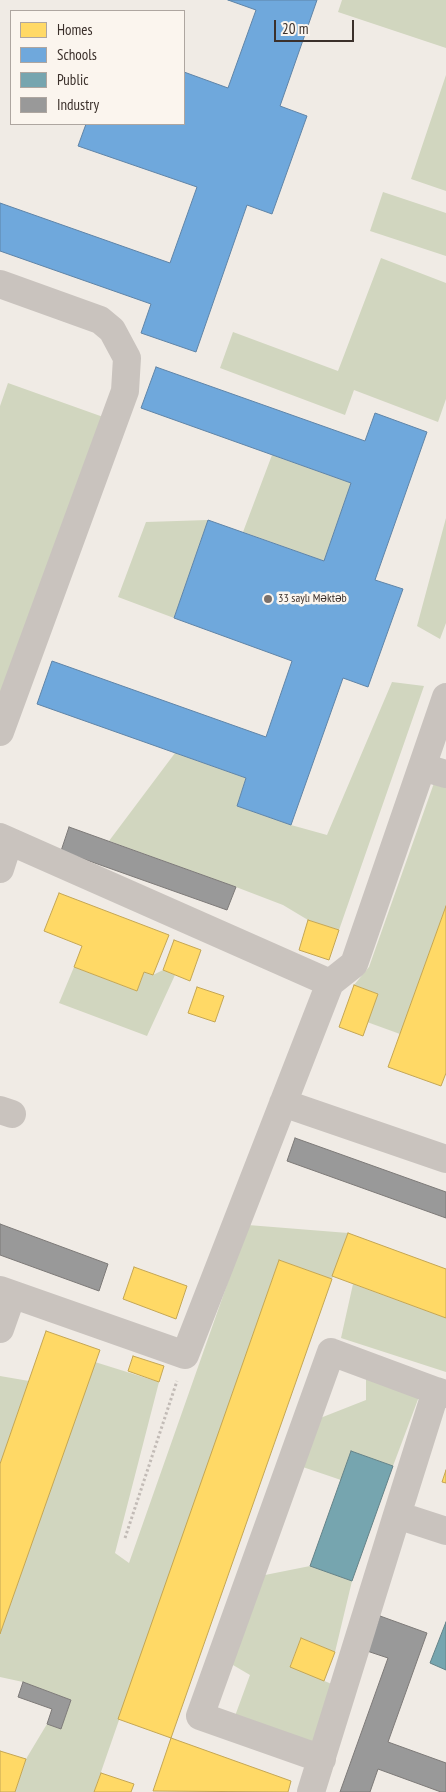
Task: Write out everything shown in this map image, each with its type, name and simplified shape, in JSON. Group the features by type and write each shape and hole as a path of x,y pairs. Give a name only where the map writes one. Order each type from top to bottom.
{"lane":[{"path":"0,284 100,320 112,330 127,358 126,391 0,732"},
{"path":"0,1329 6,1292 185,1355 330,983 354,964 434,770 446,698"},
{"path":"0,869 5,839 330,983"},
{"path":"283,1103 446,1159"},
{"path":"311,1792 322,1759 397,1515 441,1392 331,1352 200,1716 322,1759"},
{"path":"397,1515 446,1531"}],"path":[{"path":"125,1538 185,1355"}],"green space":[{"path":"342,0 446,0 446,48 338,12"},
{"path":"446,75 446,191 411,179"},
{"path":"383,192 446,213 446,256 370,231"},
{"path":"381,258 446,283 446,399 438,422 354,390 345,415 220,368 233,332 338,371"},
{"path":"8,383 106,418 0,694 0,406"},
{"path":"272,455 351,483 324,561 243,532"},
{"path":"446,518 446,623 440,639 417,626"},
{"path":"208,520 174,618 118,597 146,522"},
{"path":"392,682 424,686 339,930 308,920 283,905 109,841 175,753 246,778 237,806 291,825 327,835"},
{"path":"434,783 446,786 446,906 400,1034 367,1022 378,994 354,985 369,967"},
{"path":"74,967 137,991 144,972 153,975 163,970 175,975 147,1036 59,1003"},
{"path":"248,1225 348,1233 332,1279 279,1260 94,1792 15,1792 26,1759 47,1724 61,1729 71,1700 23,1682 0,1677 0,1634 95,1362 159,1382 115,1553 129,1563"},
{"path":"353,1284 446,1318 446,1372 341,1338"},
{"path":"366,1365 423,1386 393,1466 351,1451 341,1480 291,1463 305,1424 366,1400"},
{"path":"0,1376 29,1381 0,1464"},
{"path":"310,1566 352,1581 335,1652 301,1638 290,1666 343,1689 322,1759 231,1727 250,1675 221,1658 250,1578"}],"building: Homes":[{"path":"59,893 169,935 153,975 144,972 137,991 74,967 82,946 44,931"},
{"path":"446,906 446,1073 441,1086 388,1067"},
{"path":"308,920 339,930 329,960 299,950"},
{"path":"174,940 201,950 190,981 163,970"},
{"path":"354,985 378,994 363,1036 339,1027"},
{"path":"197,987 224,996 215,1022 188,1013"},
{"path":"348,1233 446,1269 446,1318 332,1276"},
{"path":"279,1260 332,1279 171,1738 118,1719"},
{"path":"134,1267 187,1286 176,1319 123,1299"},
{"path":"46,1331 100,1350 0,1634 0,1464"},
{"path":"133,1356 164,1366 159,1382 128,1371"},
{"path":"446,1470 446,1483 442,1482"},
{"path":"301,1638 335,1652 324,1681 290,1667"},
{"path":"171,1738 291,1781 288,1792 153,1791"},
{"path":"0,1751 26,1759 15,1792 0,1792"},
{"path":"101,1773 134,1784 131,1792 94,1792"}],"building: Schools":[{"path":"228,0 317,0 280,106 307,116 272,214 247,205 196,352 141,333 151,304 0,251 0,203 170,263 197,187 78,146 86,125 185,125 185,72 228,88 256,10"},
{"name":"33 saylı Məktəb","path":"156,367 365,441 375,413 427,432 375,580 403,589 368,687 343,678 291,825 237,806 246,778 37,704 52,661 266,737 292,661 174,618 208,520 324,561 351,483 141,408"}],"building: Public":[{"path":"351,1451 393,1466 352,1581 310,1566"},
{"path":"446,1622 446,1670 430,1663"}],"building: Industry":[{"path":"69,827 236,887 227,910 61,851"},
{"path":"295,1138 446,1192 446,1218 287,1161"},
{"path":"0,1224 108,1264 99,1291 0,1255"},
{"path":"380,1616 427,1633 388,1742 446,1763 446,1792 441,1792 378,1769 370,1792 340,1792 388,1658 367,1651"},
{"path":"23,1682 71,1700 61,1729 47,1724 52,1709 18,1697"}],"place":[{"name":"33 saylı Məktəb","path":"268,599"}]}
